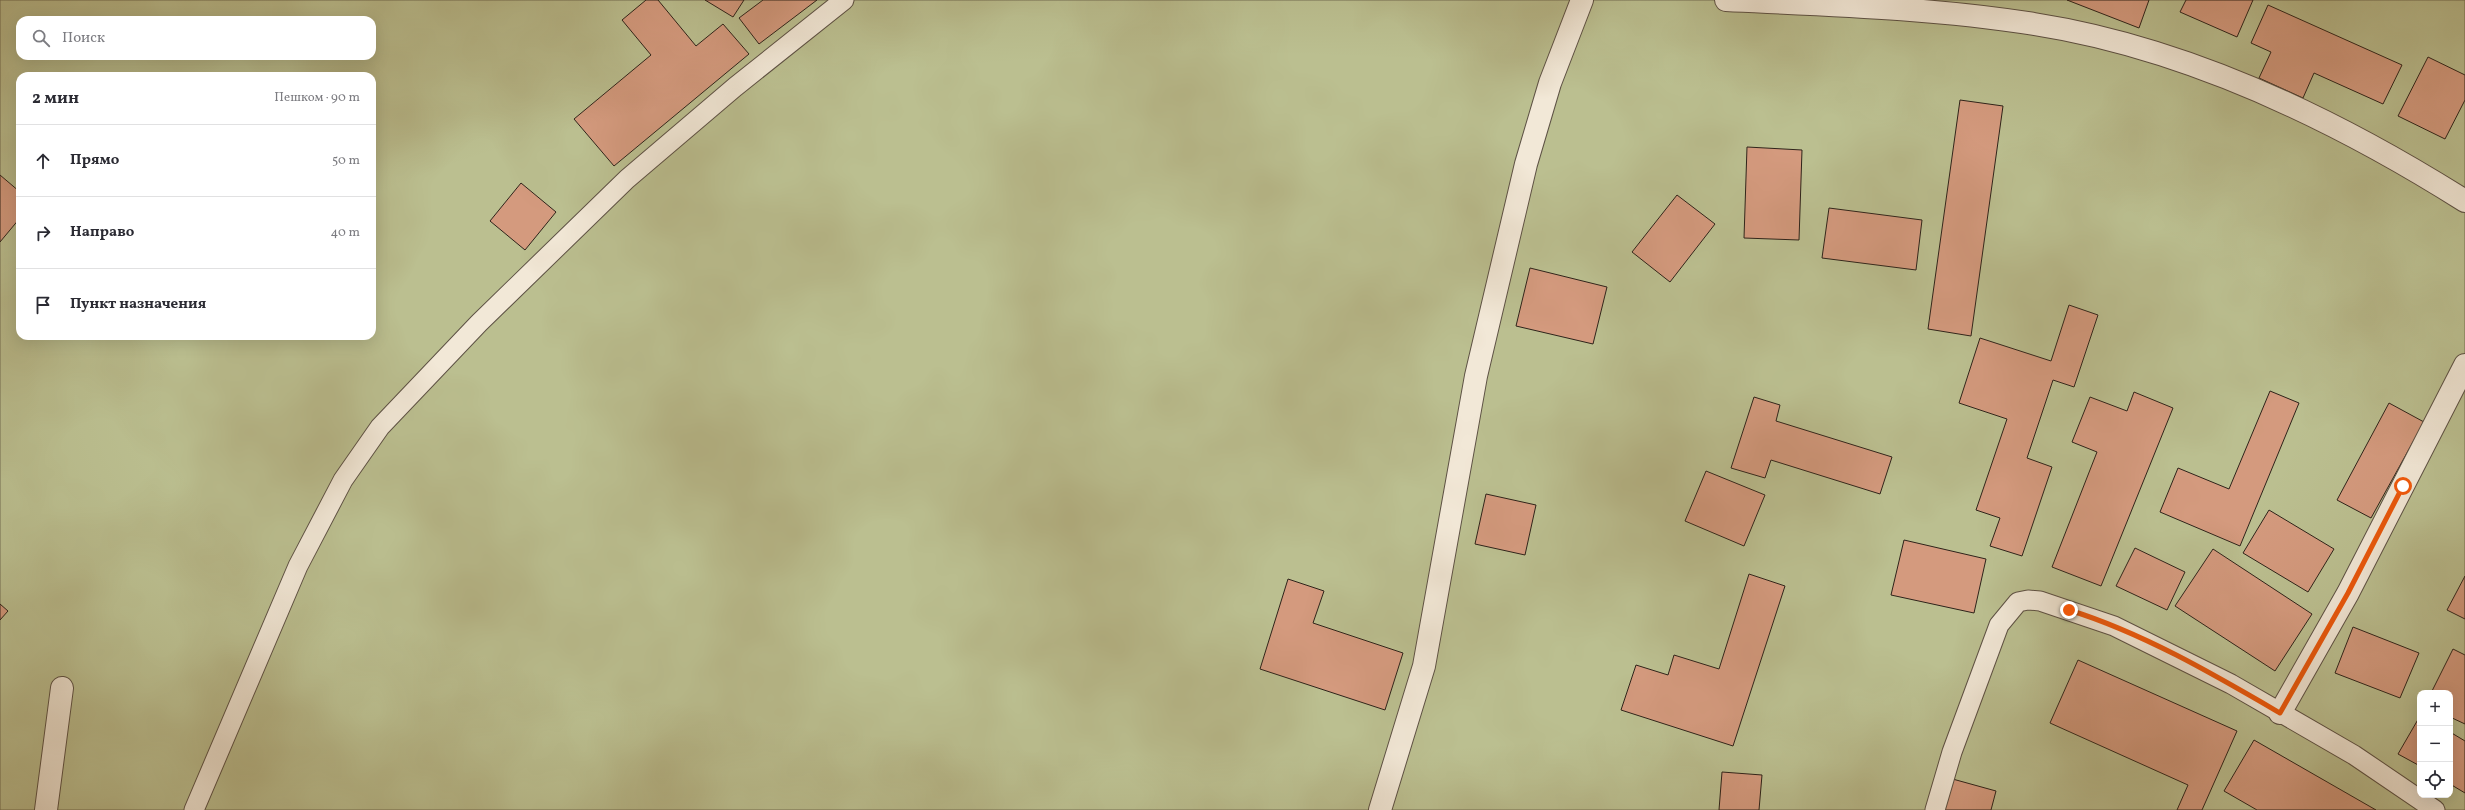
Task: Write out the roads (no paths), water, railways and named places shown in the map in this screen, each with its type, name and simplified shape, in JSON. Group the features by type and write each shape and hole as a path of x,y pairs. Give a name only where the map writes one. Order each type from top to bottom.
{"street":[{"path":"1380,810 1424,666 1476,376 1526,164 1550,84 1582,0"},
{"path":"1726,0 1866,3 2034,24 2094,36 2156,54 2251,88 2322,119 2410,166 2465,201"},
{"path":"2280,713 2348,593 2465,365"},
{"path":"46,810 62,688"}],"lane":[{"path":"194,810 298,566 343,480 380,427 479,323 627,180 735,87 844,0"},
{"path":"1934,810 1952,752 1999,625 2018,602 2028,600 2040,601 2114,626 2231,684 2354,755 2436,810"}]}
